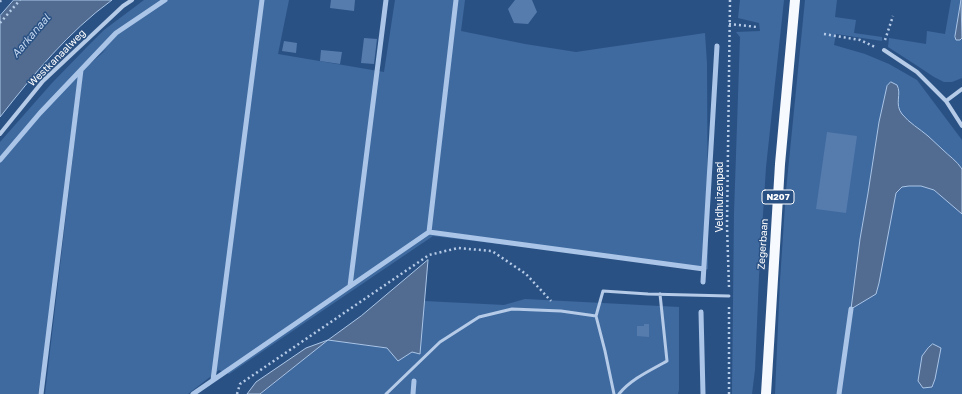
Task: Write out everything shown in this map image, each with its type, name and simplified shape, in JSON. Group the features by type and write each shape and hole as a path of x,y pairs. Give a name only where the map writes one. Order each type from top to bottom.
{"main road":[{"name":"Zegerbaan","path":"766,394 780,164 796,0"}],"street":[{"name":"Westkanaalweg","path":"0,134 43,81 123,6 132,0"},
{"path":"884,50 916,72 946,101 962,126"},
{"path":"946,101 962,89"}],"lane":[{"path":"614,394 596,316 602,291 729,296"},
{"path":"619,394 635,380 667,360 660,294"},
{"path":"386,394 440,342 480,317 512,309 561,311 596,316"}],"path":[{"path":"0,23 20,0"},
{"name":"Veldhuizenpad","path":"728,394 730,0"},
{"path":"824,34 860,40 884,50 893,16"},
{"path":"729,24 757,27"},
{"path":"237,394 240,384 429,255 458,248 492,251 526,274 561,311"}],"shaded area":[{"path":"144,0 289,0 278,54 384,72 395,0 465,0 461,31 525,44 576,52 705,33 707,64 708,269 680,267 433,236 229,374 219,370 188,394 45,394 83,70 107,49 85,64 52,102 79,73 46,341 38,394 0,394 0,142 52,83 104,30"},
{"path":"740,0 784,0 766,167 755,370 752,394 732,394 734,214 740,37 736,32 760,31 759,23 738,18"},
{"path":"805,0 837,0 835,17 856,20 854,33 882,37 882,41 836,34 834,45 865,54 889,64 917,80 962,140 962,169 930,138 901,114 897,105 899,88 879,122 858,260 892,211 896,193 902,187 921,186 934,190 962,214 962,394 775,394 786,191"},
{"path":"951,0 961,0 955,37 956,40 960,40 962,38 962,78 952,82 944,82 888,47 889,38 926,44 927,31 945,34"},
{"path":"525,299 679,307 678,394 261,394 328,340 420,353 424,301 504,305"}],"water":[{"name":"Aarkanaal","path":"14,0 112,0 96,12 52,54 0,117 0,16"},
{"path":"961,0 962,38 960,40 956,40 955,37"},
{"path":"891,82 897,85 899,92 898,103 902,114 932,139 962,169 962,214 934,190 921,186 902,187 896,193 876,294 851,309 860,239 879,122 887,86"},
{"path":"428,260 420,354 412,352 398,361 387,348 328,340 361,316"},
{"path":"328,340 260,394 247,394 256,382 306,348"},
{"path":"933,344 941,348 935,379 932,387 923,388 918,381 922,356"}],"building":[{"path":"331,0 355,0 354,11 330,8"},
{"path":"515,0 532,0 537,12 528,24 514,23 508,9"},
{"path":"364,38 377,39 374,64 361,63"},
{"path":"284,41 297,43 296,53 282,51"},
{"path":"321,50 342,52 340,64 320,61"},
{"path":"827,132 857,136 846,213 816,209"},
{"path":"644,324 649,324 649,337 637,336 637,326 644,326"}],"waterway":[{"path":"0,160 40,113 116,33 165,0"},
{"path":"213,380 262,0"},
{"path":"350,286 386,0"},
{"path":"456,0 429,232 704,269"},
{"path":"703,282 717,46"},
{"path":"41,394 81,70"},
{"path":"193,394 429,232"},
{"path":"839,394 851,309"},
{"path":"701,312 703,394"},
{"path":"413,394 414,381"}]}
